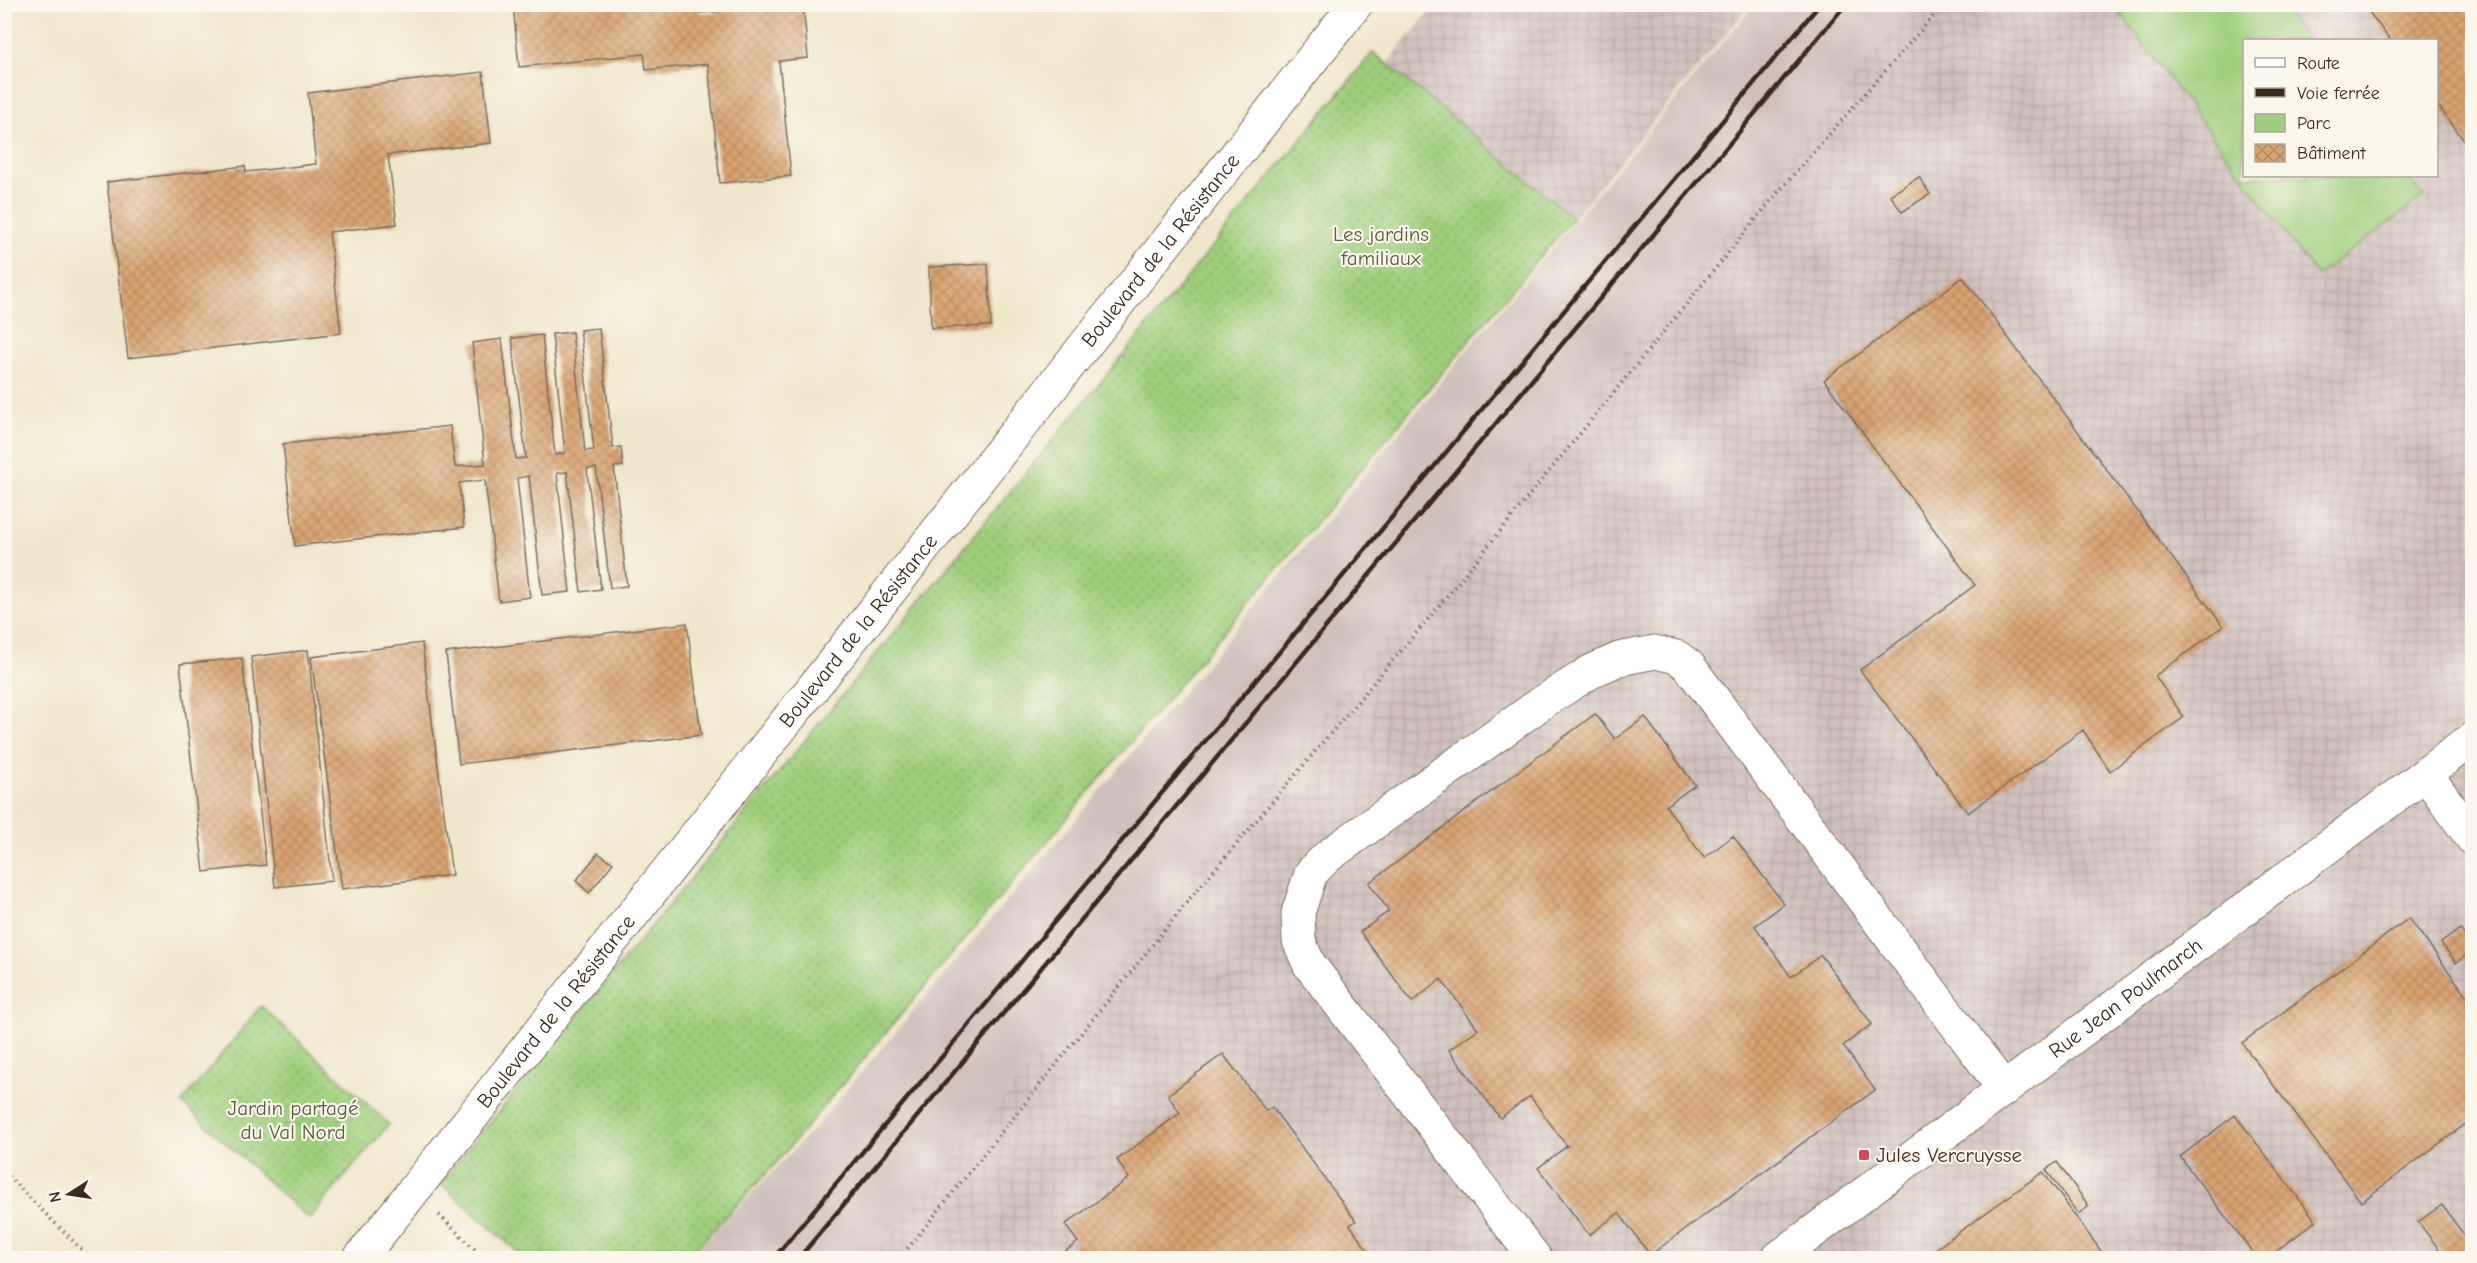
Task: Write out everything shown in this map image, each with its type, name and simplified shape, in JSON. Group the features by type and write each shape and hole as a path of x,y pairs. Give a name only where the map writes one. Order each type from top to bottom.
{"street":[{"name":"Boulevard de la Résistance","path":"360,1258 1356,4"},
{"path":"1535,1258 1309,964 1299,941 1298,913 1311,873 1328,856 1543,702 1592,670 1619,659 1655,652 1677,657 1689,666 2004,1089"},
{"name":"Rue Jean Poulmarch","path":"1778,1258 2472,739"},
{"path":"2426,774 2472,838"}],"path":[{"path":"900,1258 1193,895 1433,613 1774,197 1944,4"},
{"path":"4,1172 90,1258"},
{"path":"414,1191 484,1258"}],"shaded area":[{"path":"1435,5 1750,5 1573,218 1387,63"},
{"path":"1754,5 1914,5 1193,868 872,1258 689,1258 811,1132 1157,724"},
{"path":"1914,5 2472,5 2472,1258 872,1258 1193,868"}],"green space":[{"path":"2124,4 2280,5 2306,39 2243,39 2243,177 2408,177 2423,197 2317,276 2117,9"},
{"name":"Les jardins familiaux","path":"1373,52 1573,218 776,1163 687,1258 524,1258 440,1183"},
{"name":"Jardin partagé du Val Nord","path":"261,1006 389,1124 309,1219 182,1103"}],"building":[{"path":"513,4 699,4 700,13 803,4 808,58 779,61 791,176 720,183 708,64 646,70 644,54 519,67"},
{"path":"2363,4 2472,4 2472,151 2438,106 2438,39 2389,39"},
{"path":"483,72 491,143 388,155 397,224 329,232 341,333 128,358 107,182 245,166 246,172 316,164 308,93"},
{"path":"1919,177 1930,194 1902,212 1890,195"},
{"path":"988,264 991,326 931,328 929,267"},
{"path":"1963,277 2223,626 2155,676 2184,717 2110,771 2083,730 1968,813 1860,670 1975,585 1824,380"},
{"path":"599,328 613,448 621,447 623,466 614,467 627,586 610,588 596,468 587,469 601,589 581,592 567,472 557,473 570,592 542,595 529,476 517,478 530,597 499,601 485,480 459,483 464,527 295,546 283,444 450,426 455,467 485,464 472,343 502,339 516,459 526,458 512,338 542,335 555,455 565,453 552,334 572,332 585,451 594,450 580,330"},
{"path":"687,623 701,735 459,764 446,653"},
{"path":"422,643 452,875 342,889 311,657"},
{"path":"308,650 332,881 275,887 251,657"},
{"path":"242,658 266,865 204,872 180,664"},
{"path":"1595,714 1615,739 1645,717 1695,785 1666,806 1704,858 1733,836 1784,904 1755,926 1791,977 1821,955 1872,1024 1843,1046 1875,1090 1650,1255 1619,1213 1589,1235 1538,1168 1567,1146 1530,1096 1500,1118 1449,1050 1478,1029 1441,979 1412,1002 1360,932 1389,911 1369,883"},
{"path":"598,853 613,863 589,893 576,881"},
{"path":"2409,918 2472,1003 2472,1119 2361,1202 2242,1043"},
{"path":"2460,929 2472,946 2472,951 2456,963 2441,943"},
{"path":"1223,1054 1266,1111 1272,1107 1356,1221 1350,1225 1373,1258 1056,1258 1078,1242 1065,1225 1129,1178 1117,1160 1180,1113 1168,1095"},
{"path":"2235,1115 2316,1221 2267,1258 2257,1258 2180,1157"},
{"path":"2057,1162 2089,1206 2078,1214 2046,1170"},
{"path":"2043,1172 2106,1258 1923,1258"},
{"path":"2442,1205 2472,1246 2472,1258 2446,1258 2418,1222"}],"railway":[{"path":"774,1258 1820,4"},
{"path":"799,1258 1846,4"}],"place":[{"name":"Jules Vercruysse","path":"1864,1155"}]}
